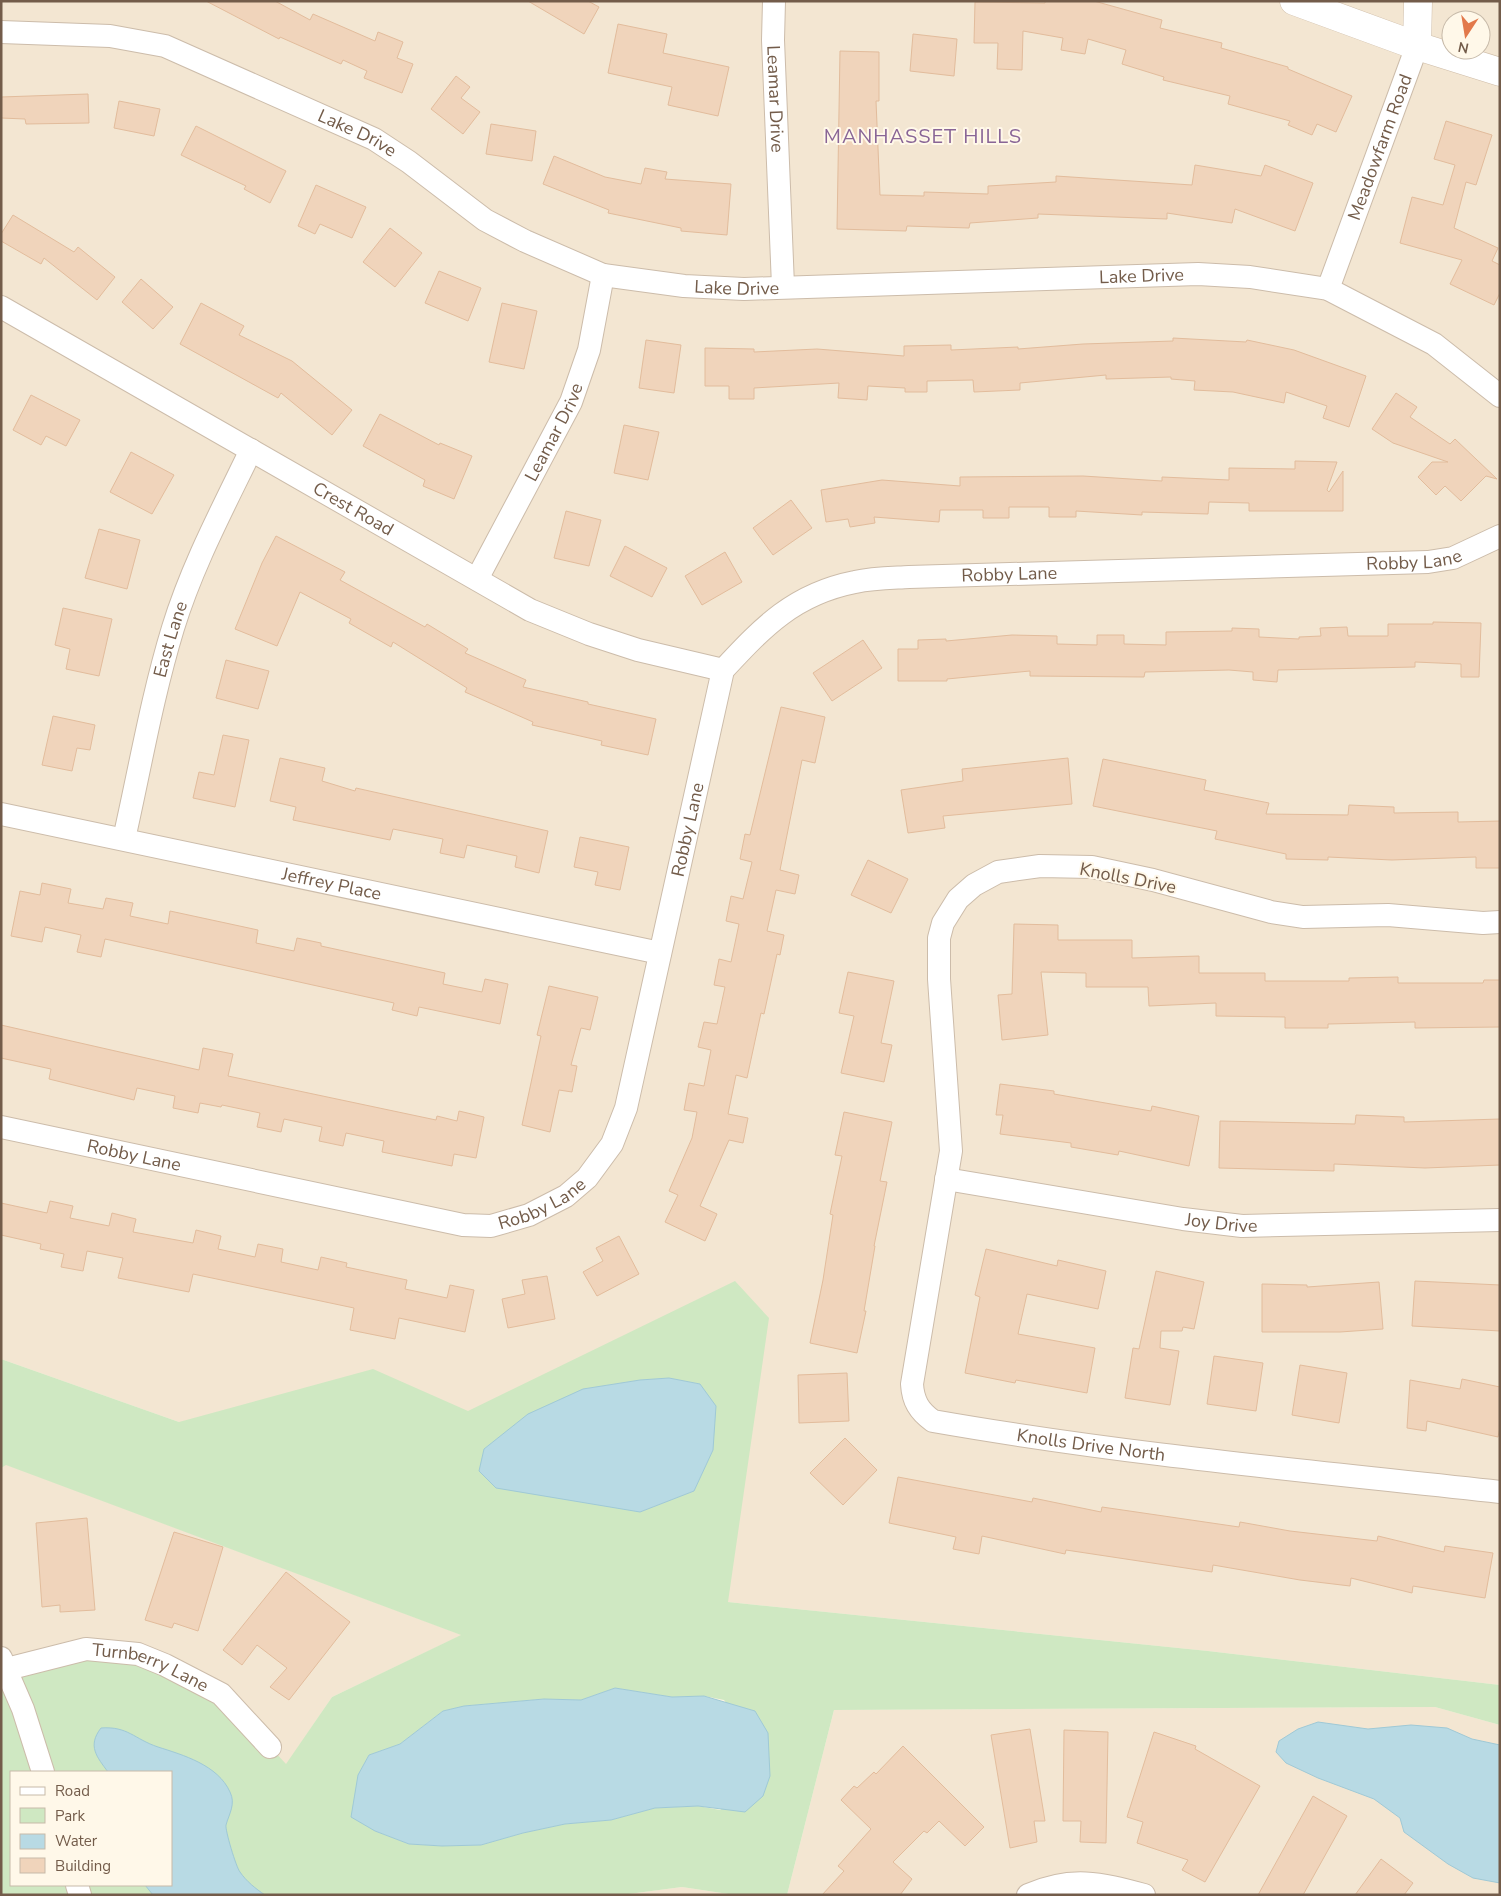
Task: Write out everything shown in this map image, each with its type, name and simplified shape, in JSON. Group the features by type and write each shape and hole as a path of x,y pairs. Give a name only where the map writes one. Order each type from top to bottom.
{"street":[{"name":"Leamar Drive","path":"774,1 773,40 782,286"},
{"path":"1294,1 1417,46 1500,72"},
{"name":"Meadowfarm Road","path":"1328,289 1417,46 1418,1"},
{"name":"Lake Drive","path":"1,32 110,36 165,46 374,139 409,162 485,220 525,241 603,275 684,286 744,288 1198,274 1250,277 1328,289 1434,344 1500,396"},
{"name":"Leamar Drive","path":"477,579 571,402 589,350 603,275"},
{"name":"Crest Road","path":"5,316 251,450 530,610 589,634 638,650 723,670"},
{"name":"East Lane","path":"124,839 162,668 174,626 200,559 251,450"},
{"name":"Robby Lane","path":"1,1127 463,1225 491,1226 530,1215 566,1196 587,1178 612,1144 626,1108 723,670 761,630 785,610 825,591 856,582 919,576 1428,562 1453,558 1500,536"},
{"name":"Jeffrey Place","path":"1,814 660,953"},
{"name":"Knolls Drive","path":"946,1179 951,1151 938,938 943,923 958,899 974,885 998,872 1040,866 1092,867 1153,880 1272,912 1302,916 1388,915 1500,922"},
{"name":"Joy Drive","path":"946,1179 1173,1218 1242,1226 1500,1220"},
{"name":"Knolls Drive North","path":"946,1179 912,1384 912,1399 924,1415 933,1420 1038,1439 1133,1452 1500,1492"},
{"name":"Turnberry Lane","path":"4,1664 86,1649 138,1654 165,1665 221,1694 270,1747"},
{"path":"4,1664 23,1708 43,1771"},
{"path":"1028,1895 1050,1885 1092,1882 1144,1895"}],"shaded area":[{"path":"1,1 1500,1 1500,1685 1208,1651 728,1602 179,1422 1,1359"},
{"path":"5,1464 462,1635 332,1697 266,1795 325,1895 1,1895 1,1468"},
{"path":"1435,1707 1500,1725 1500,1895 787,1895 834,1710"},
{"path":"682,1887 735,1895 621,1895"}],"green space":[{"path":"735,1281 769,1318 728,1602 1208,1651 1500,1685 1500,1725 1435,1707 834,1710 787,1895 735,1895 682,1887 621,1895 1,1895 1,1658 138,1655 221,1694 286,1764 332,1697 461,1635 6,1465 1,1468 1,1359 179,1422 373,1369 468,1411","holes":["669,1378 700,1384 713,1450 694,1491 640,1512 583,1389 640,1380","615,1688 672,1697 704,1696 724,1700 768,1759 770,1776 720,1810 698,1806 655,1808 611,1820 565,1824 481,1845 442,1846 409,1844 375,1831 357,1793 362,1768 369,1755 400,1744 443,1711 464,1706 544,1699 581,1700"]}],"water":[{"path":"669,1378 700,1384 716,1406 713,1450 694,1491 640,1512 496,1488 479,1471 484,1449 528,1414 583,1389 640,1380"},
{"path":"615,1688 672,1697 704,1696 755,1711 768,1733 770,1776 763,1796 745,1812 698,1806 655,1808 611,1820 565,1824 481,1845 442,1846 409,1844 375,1831 351,1817 358,1775 369,1755 400,1744 443,1711 464,1706 544,1699 581,1700"},
{"path":"1318,1722 1368,1729 1411,1725 1447,1728 1472,1739 1500,1745 1500,1883 1473,1878 1448,1864 1404,1832 1400,1818 1374,1799 1318,1778 1286,1763 1276,1752 1279,1741 1298,1729"},
{"path":"101,1728 125,1731 150,1744 199,1762 217,1775 232,1796 232,1805 226,1828 236,1863 245,1879 265,1895 153,1895 146,1886 172,1886 172,1771 107,1771 95,1751 94,1746 97,1734"}],"building":[{"path":"206,1 275,1 310,20 313,14 375,41 378,32 403,42 397,58 413,64 402,93 364,78 367,71 343,60 341,64 280,37 279,39"},
{"path":"528,1 588,1 599,7 584,34"},
{"path":"1045,1 1094,1 1162,20 1160,28 1222,43 1221,48 1288,67 1288,69 1352,96 1336,132 1317,124 1312,135 1288,125 1290,121 1228,104 1230,96 1163,80 1164,77 1122,64 1126,50 1088,39 1085,54 1061,50 1063,38 1023,31 1022,70 997,69 998,43 974,43 975,2 1045,3"},
{"path":"618,24 667,34 663,53 729,67 718,116 668,105 672,87 608,73"},
{"path":"913,34 957,39 954,76 910,71"},
{"path":"840,51 879,52 879,101 876,101 880,195 924,196 924,192 988,194 988,186 1056,182 1056,176 1192,185 1195,165 1261,176 1265,165 1313,183 1295,231 1235,209 1232,223 1167,213 1167,219 1038,214 1038,218 970,223 969,228 907,226 906,231 837,229"},
{"path":"456,76 470,87 461,98 480,112 463,134 431,109"},
{"path":"88,94 89,123 26,124 25,119 1,118 1,97"},
{"path":"119,101 160,109 154,136 114,128"},
{"path":"1446,121 1492,135 1476,185 1466,182 1454,228 1498,248 1492,261 1500,265 1500,293 1494,305 1450,284 1462,260 1400,243 1412,197 1443,205 1455,165 1434,159"},
{"path":"491,124 536,131 532,161 486,154"},
{"path":"196,126 286,171 270,203 244,189 246,186 181,155"},
{"path":"554,156 605,177 641,184 645,168 667,172 665,179 731,184 727,235 681,231 681,228 608,213 609,210 543,184"},
{"path":"316,185 366,207 352,238 320,224 315,234 298,226"},
{"path":"13,215 74,252 78,247 115,277 97,300 44,258 41,264 1,241 1,234"},
{"path":"390,228 422,253 395,287 363,262"},
{"path":"439,271 481,288 468,321 425,303"},
{"path":"141,279 173,307 153,329 122,302"},
{"path":"201,303 244,326 239,335 292,361 352,410 332,435 281,393 278,398 180,344"},
{"path":"502,303 537,311 524,369 489,362"},
{"path":"1173,338 1246,342 1247,340 1294,350 1366,376 1349,427 1323,418 1327,406 1286,392 1284,403 1233,392 1194,390 1195,381 1171,379 1171,377 1106,379 1106,375 1020,383 1020,390 974,392 973,380 927,381 927,392 905,392 905,388 868,386 867,400 838,398 839,383 754,388 754,399 729,399 729,386 705,386 705,348 754,349 754,352 817,349 904,356 904,346 951,345 951,350 1018,347 1018,349 1083,344 1173,341"},
{"path":"646,340 681,345 674,393 639,388"},
{"path":"1396,393 1417,407 1410,417 1450,444 1455,439 1497,479 1486,476 1461,501 1445,486 1436,495 1418,477 1432,462 1448,462 1393,443 1372,429"},
{"path":"31,395 80,420 66,446 46,436 41,445 13,430"},
{"path":"380,414 439,445 440,443 472,456 454,499 423,486 425,480 363,446"},
{"path":"624,425 659,432 648,480 614,473"},
{"path":"131,452 174,475 152,514 110,492"},
{"path":"1295,461 1337,462 1327,490 1329,492 1343,471 1343,511 1249,511 1249,503 1209,502 1208,514 1142,512 1142,515 1076,511 1076,517 1049,517 1049,507 1009,507 1009,518 983,518 983,510 940,510 939,522 874,517 875,523 850,527 848,519 826,522 821,490 882,480 960,486 960,477 1083,476 1162,481 1162,477 1229,480 1229,468 1295,469"},
{"path":"791,500 812,528 773,555 753,528"},
{"path":"566,511 601,520 589,566 554,558"},
{"path":"99,529 140,540 127,589 85,578"},
{"path":"276,536 345,572 340,580 425,627 427,624 468,649 465,653 526,680 523,687 656,719 648,755 601,745 602,741 532,725 533,722 465,692 467,688 393,642 391,647 349,623 351,619 300,592 277,646 235,629 262,563"},
{"path":"625,546 667,568 652,597 610,576"},
{"path":"725,552 742,582 702,605 685,576"},
{"path":"63,608 112,619 99,676 66,669 70,649 55,645"},
{"path":"1433,622 1481,623 1479,677 1461,677 1461,664 1415,662 1415,667 1278,670 1277,682 1253,680 1253,672 1229,670 1145,672 1144,677 1030,676 1030,671 947,679 947,681 898,681 898,649 918,649 918,640 946,639 946,641 1012,635 1057,636 1057,644 1097,645 1097,635 1124,635 1124,644 1166,645 1166,632 1232,631 1232,628 1259,629 1259,637 1299,639 1299,637 1321,636 1320,628 1347,627 1348,636 1388,636 1388,624 1433,624"},
{"path":"863,640 882,668 832,701 813,673"},
{"path":"226,660 269,671 258,709 216,698"},
{"path":"781,707 825,717 815,763 802,760 780,870 799,875 795,894 776,890 767,931 784,935 780,955 777,954 764,1014 761,1013 747,1078 736,1075 728,1114 748,1118 743,1143 729,1140 700,1206 717,1214 705,1241 665,1222 678,1195 669,1191 692,1138 697,1112 684,1110 689,1083 704,1086 711,1050 698,1047 704,1022 717,1024 725,987 714,985 719,959 731,962 739,924 726,921 731,896 743,899 752,862 740,859 745,834 750,835"},
{"path":"53,716 95,725 90,750 77,748 72,771 42,765"},
{"path":"223,735 249,740 235,807 193,798 199,772 214,775"},
{"path":"280,758 325,768 322,781 355,791 356,788 548,831 539,873 515,867 517,856 467,845 464,858 440,853 443,839 393,829 390,840 293,820 296,807 270,801"},
{"path":"1068,758 1072,804 943,816 945,828 908,833 901,790 963,781 962,769"},
{"path":"1103,759 1206,780 1204,790 1269,803 1266,814 1348,815 1349,805 1394,807 1394,813 1458,812 1458,822 1500,821 1500,868 1476,868 1476,857 1392,860 1328,857 1328,860 1286,859 1286,854 1215,839 1217,831 1093,806"},
{"path":"580,837 629,847 620,890 595,885 598,872 574,867"},
{"path":"868,860 908,879 891,913 851,895"},
{"path":"42,883 71,889 68,903 103,909 106,898 133,903 130,916 168,924 170,911 258,930 256,943 294,951 297,938 321,943 321,946 445,973 443,984 482,992 485,979 508,984 500,1024 419,1007 417,1016 392,1010 394,1003 105,939 101,957 77,952 81,935 45,927 42,942 11,936 20,891 40,895"},
{"path":"1014,924 1058,925 1058,940 1132,940 1132,958 1199,956 1199,973 1265,973 1265,981 1349,981 1349,978 1398,977 1398,983 1483,983 1484,980 1500,980 1500,1027 1415,1028 1415,1022 1328,1024 1328,1028 1285,1028 1285,1017 1216,1016 1216,1003 1149,1006 1148,987 1086,987 1086,973 1041,972 1048,1035 1002,1040 998,995 1012,994"},
{"path":"848,972 894,981 881,1043 892,1045 884,1082 841,1073 854,1016 839,1013"},
{"path":"549,986 598,997 590,1030 581,1028 571,1065 577,1066 572,1092 559,1090 550,1132 522,1125 541,1036 537,1035"},
{"path":"1,1025 199,1070 203,1048 233,1054 228,1076 436,1120 437,1116 457,1121 459,1111 484,1117 476,1158 454,1154 452,1166 382,1152 384,1141 346,1133 343,1146 319,1141 322,1127 284,1119 281,1132 257,1127 260,1113 222,1105 221,1107 200,1103 198,1113 173,1108 175,1096 137,1088 134,1100 49,1079 51,1069 1,1058"},
{"path":"1000,1084 1054,1091 1054,1094 1151,1111 1152,1106 1199,1116 1189,1166 1119,1151 1118,1155 1071,1147 1071,1143 1000,1134 1003,1115 996,1115"},
{"path":"844,1112 892,1122 880,1181 887,1182 874,1246 864,1311 866,1311 857,1353 810,1343 823,1280 833,1215 830,1214 842,1156 835,1155"},
{"path":"1356,1115 1404,1117 1404,1122 1500,1119 1500,1165 1425,1168 1334,1164 1334,1171 1219,1168 1220,1121 1355,1124"},
{"path":"50,1201 73,1206 70,1218 109,1226 112,1213 136,1219 133,1232 193,1243 196,1230 221,1236 218,1249 255,1257 258,1244 283,1249 281,1262 318,1270 321,1257 347,1263 346,1267 407,1280 405,1289 447,1298 450,1285 474,1290 465,1332 399,1318 395,1339 350,1330 354,1308 193,1274 189,1292 118,1278 123,1258 87,1251 83,1271 61,1267 64,1254 40,1249 41,1244 1,1235 1,1203 47,1213"},
{"path":"619,1236 639,1274 597,1296 583,1272 603,1261 596,1248"},
{"path":"986,1249 1057,1266 1058,1260 1106,1271 1098,1309 1027,1294 1018,1334 1095,1348 1087,1393 1016,1380 1015,1383 965,1373 980,1297 975,1295"},
{"path":"1156,1271 1204,1282 1194,1329 1183,1327 1182,1331 1161,1331 1160,1348 1179,1351 1170,1405 1125,1398 1133,1348 1139,1349"},
{"path":"547,1276 555,1319 508,1328 502,1299 525,1294 522,1280"},
{"path":"1415,1281 1500,1285 1500,1331 1412,1326"},
{"path":"1379,1282 1383,1329 1340,1332 1262,1332 1262,1284 1307,1285 1307,1287"},
{"path":"1214,1356 1263,1363 1256,1411 1207,1404"},
{"path":"1300,1365 1347,1373 1339,1423 1292,1415"},
{"path":"847,1373 849,1421 799,1423 798,1375"},
{"path":"1462,1379 1500,1387 1500,1427 1498,1437 1427,1421 1426,1431 1407,1428 1410,1380 1460,1389"},
{"path":"845,1438 877,1470 843,1505 810,1473"},
{"path":"898,1477 1032,1502 1033,1498 1101,1512 1102,1507 1239,1527 1240,1522 1290,1531 1377,1541 1378,1536 1444,1552 1445,1546 1493,1553 1485,1598 1413,1586 1412,1593 1351,1578 1350,1586 1300,1580 1213,1565 1212,1572 1066,1550 1065,1554 982,1536 979,1554 953,1549 956,1537 889,1523"},
{"path":"87,1518 95,1610 60,1612 60,1605 42,1607 36,1523"},
{"path":"174,1532 223,1547 198,1631 174,1623 172,1628 145,1620"},
{"path":"286,1572 350,1622 289,1700 270,1687 287,1668 257,1645 242,1665 223,1650"},
{"path":"1030,1729 1045,1821 1034,1821 1037,1842 1010,1848 991,1735"},
{"path":"1064,1730 1108,1732 1106,1843 1080,1842 1081,1821 1063,1821"},
{"path":"1154,1732 1196,1746 1195,1749 1260,1786 1205,1882 1182,1870 1188,1860 1137,1843 1143,1822 1127,1817"},
{"path":"903,1746 984,1827 965,1846 939,1821 927,1833 924,1831 893,1862 912,1879 900,1895 822,1895 844,1871 838,1866 871,1829 841,1800 854,1786 857,1788 874,1772 876,1774"},
{"path":"1313,1796 1347,1816 1303,1895 1258,1895"},
{"path":"1381,1859 1413,1883 1404,1895 1355,1895"}],"district":[{"name":"MANHASSET HILLS","path":"923,136"}]}
